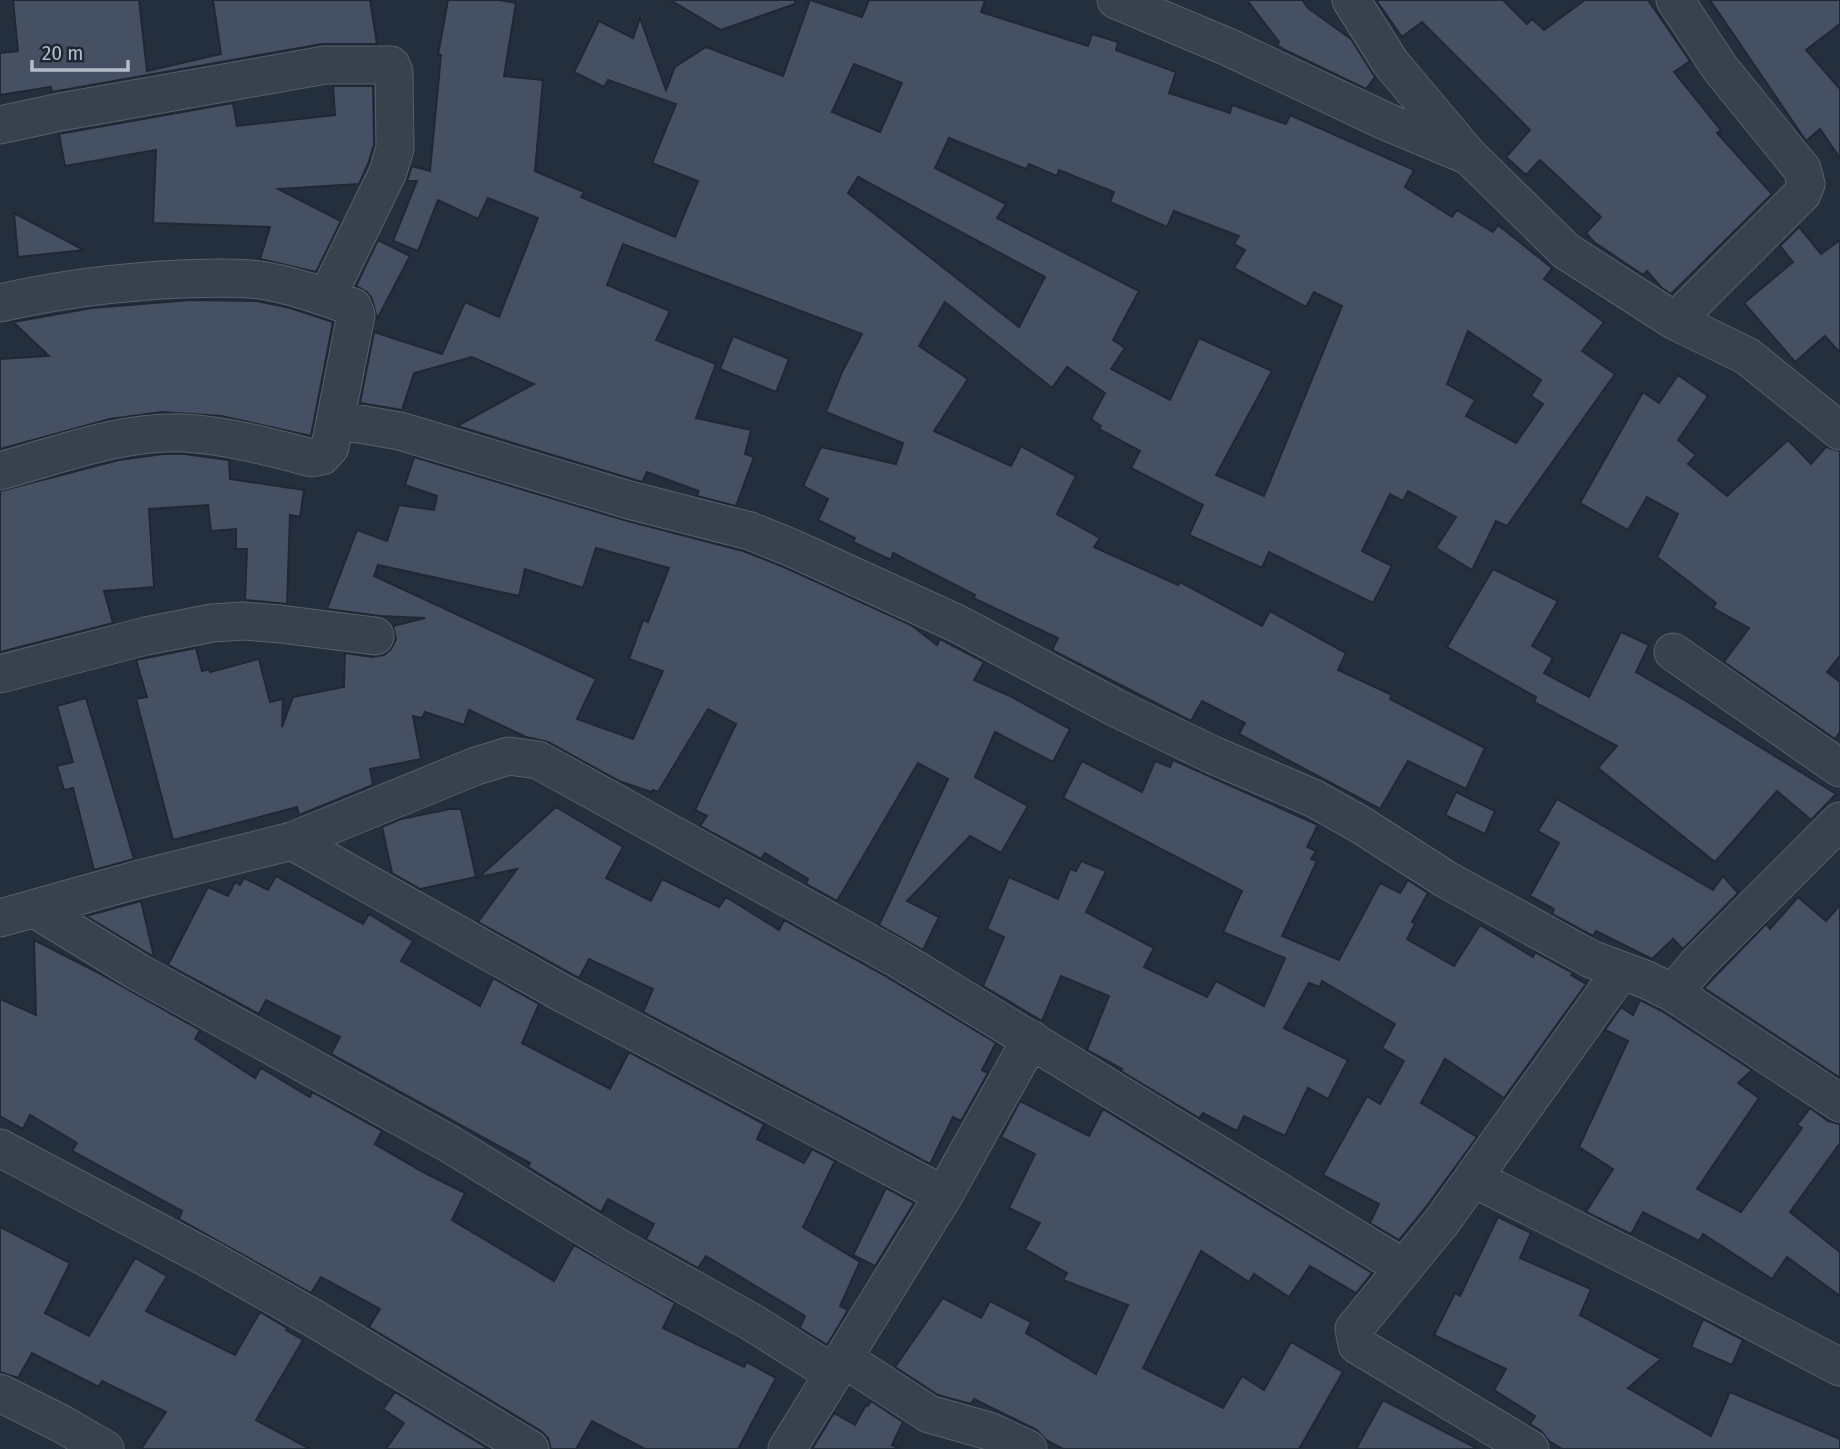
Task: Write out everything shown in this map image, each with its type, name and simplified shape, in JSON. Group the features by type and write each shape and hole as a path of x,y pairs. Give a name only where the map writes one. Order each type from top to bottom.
{"street":[{"path":"1116,0 1228,47 1385,121 1469,156"},
{"path":"1351,0 1390,62 1469,156 1566,251 1675,321 1747,356 1840,431"},
{"path":"1675,0 1720,68 1802,169 1805,184 1802,194 1675,321"},
{"path":"0,125 325,65 391,65 394,72 396,108 392,160 327,298"},
{"path":"0,303 58,289 135,281 211,278 261,281 327,298 353,307 356,312 330,447 322,456 312,458 227,437 182,433 118,440 0,471"},
{"path":"336,420 400,431 629,500 750,531 792,548 956,623 1141,720 1315,799 1471,893 1591,959 1674,993 1840,1103"},
{"path":"0,674 146,636 212,623 243,621 375,636"},
{"path":"1673,652 1840,768"},
{"path":"0,918 132,881 292,841 476,766 509,756 538,760 898,959 1404,1268"},
{"path":"1674,993 1699,962 1840,821"},
{"path":"292,841 562,993 944,1195"},
{"path":"35,909 138,972 448,1143 614,1245 753,1324 929,1414 989,1431 1028,1449"},
{"path":"1530,1449 1357,1345 1354,1329 1474,1178 1621,971"},
{"path":"787,1449 944,1195 1031,1039"},
{"path":"0,1148 223,1266 530,1449"},
{"path":"1474,1178 1840,1367"},
{"path":"0,1393 104,1449"}],"building":[{"path":"13,0 139,0 147,71 221,54 213,0 370,0 377,44 322,44 52,92 51,87 0,95 0,53 18,51"},
{"path":"448,0 499,0 516,3 504,76 543,80 535,171 584,192 581,197 675,237 698,181 652,163 676,104 608,80 604,87 574,72 599,21 633,38 640,18 666,90 675,67 706,47 783,76 810,0 862,17 869,0 985,0 981,12 1088,46 1092,34 1118,42 1116,50 1176,72 1169,93 1230,113 1232,105 1286,124 1290,115 1414,170 1405,187 1452,217 1457,210 1493,232 1498,225 1552,268 1544,279 1604,322 1582,351 1615,374 1507,526 1496,521 1472,570 1436,548 1456,517 1408,491 1403,501 1390,494 1362,551 1392,566 1373,603 1269,552 1262,568 1189,535 1203,505 1131,468 1140,451 1099,429 1101,426 1091,419 1105,393 1067,367 1052,388 945,302 919,346 968,379 934,431 1011,466 1021,446 1076,476 1057,514 1100,538 1094,547 1178,585 1180,582 1262,626 1270,611 1346,653 1338,670 1392,695 1390,699 1485,748 1466,789 1408,761 1380,809 1239,734 1245,723 1202,701 1191,721 1052,650 1058,638 973,598 975,595 893,553 891,560 853,542 855,538 818,520 828,499 803,486 821,447 896,464 903,443 826,412 842,372 862,334 623,244 607,285 670,311 656,340 716,364 696,418 751,430 745,454 754,457 736,506 697,496 699,491 647,472 642,482 457,426 534,384 472,357 414,373 402,410 360,403 374,332 442,354 465,302 499,317 538,218 488,198 478,219 438,200 418,251 393,241 417,181 407,181 412,166 430,171 441,55 438,55","holes":["854,64 902,83 880,132 832,112","949,138 1026,169 1029,164 1057,176 1059,170 1114,192 1110,202 1167,227 1174,211 1239,236 1234,244 1245,250 1234,268 1306,307 1314,292 1342,306 1264,496 1216,475 1272,371 1199,338 1170,400 1111,369 1125,348 1113,340 1139,291 997,218 1006,204 935,168","858,177 1045,277 1019,327 848,193","1468,331 1541,380 1531,396 1543,404 1516,443 1466,416 1475,400 1447,384"]},
{"path":"670,0 795,0 795,4 721,30"},
{"path":"1247,0 1302,0 1308,8 1351,39 1375,77 1366,89 1285,50 1277,45 1279,42"},
{"path":"1376,0 1503,0 1527,24 1532,19 1544,30 1585,0 1648,0 1690,61 1674,72 1721,130 1717,133 1772,194 1671,294 1647,271 1643,275 1594,242 1586,233 1601,217 1540,160 1526,175 1506,157 1530,130 1422,22 1402,37"},
{"path":"1710,0 1840,0 1840,24 1806,50 1840,89 1840,158 1820,129 1806,141"},
{"path":"333,86 373,86 374,145 359,184 278,189 341,221 316,272 260,259 270,227 153,223 156,150 65,166 59,134 233,103 237,126 335,115"},
{"path":"14,213 84,250 18,257"},
{"path":"1799,227 1821,254 1840,240 1840,353 1825,336 1795,362 1744,303 1793,262 1780,246"},
{"path":"378,240 410,256 377,319 372,299 367,292 356,286"},
{"path":"191,300 257,301 333,322 311,436 221,416 162,412 110,419 0,449 0,359 49,356 13,322 92,308"},
{"path":"733,336 789,359 776,392 720,369"},
{"path":"1678,375 1708,396 1678,440 1696,455 1688,464 1727,496 1788,440 1811,464 1826,447 1840,451 1840,656 1827,672 1840,682 1840,732 1835,739 1724,662 1749,628 1713,608 1716,603 1657,557 1678,514 1647,497 1628,530 1580,503 1643,392 1659,403"},
{"path":"163,454 229,460 230,479 304,490 300,517 290,515 287,604 245,600 247,549 236,549 236,529 211,531 208,505 149,509 154,587 104,591 113,623 0,652 0,491 119,460"},
{"path":"414,457 624,520 743,551 911,625 937,645 940,639 984,662 974,680 1010,696 1070,729 1053,762 995,732 975,777 1028,806 1001,853 970,836 907,901 939,917 923,950 879,925 948,779 918,763 837,901 806,884 808,879 765,853 761,859 700,826 707,816 695,810 736,724 708,709 658,792 619,781 548,742 526,737 469,710 464,725 425,712 422,718 413,716 421,759 370,769 373,785 299,815 297,807 173,840 136,699 147,697 136,660 196,648 202,671 209,669 210,672 259,659 270,702 283,699 282,727 293,697 344,687 345,653 372,657 384,655 396,639 393,626 425,618 380,616 327,609 357,530 387,541 399,505 434,510 437,496 405,485","holes":["596,548 669,568 648,622 643,620 629,659 663,671 633,739 577,719 596,679 374,576 378,565 519,596 525,569 583,588"]},
{"path":"1493,569 1558,601 1532,646 1553,658 1544,673 1589,697 1621,632 1649,645 1636,672 1836,794 1811,820 1777,791 1715,862 1598,768 1617,746 1534,702 1536,697 1447,647"},
{"path":"86,698 134,859 94,870 73,788 64,790 57,766 73,762 57,706"},
{"path":"1173,760 1318,825 1307,847 1316,851 1311,859 1317,861 1282,936 1339,960 1380,883 1400,893 1408,880 1428,893 1412,922 1415,924 1407,939 1454,966 1480,925 1533,957 1535,952 1573,973 1571,975 1586,984 1504,1098 1445,1059 1421,1103 1477,1137 1399,1240 1370,1223 1379,1204 1323,1175 1367,1096 1380,1104 1404,1061 1382,1048 1395,1024 1322,981 1320,987 1309,983 1284,1028 1348,1060 1328,1099 1308,1088 1285,1136 1244,1116 1237,1131 1203,1113 1199,1118 1087,1050 1109,996 1061,976 1042,1021 983,986 1004,937 987,929 1009,877 1058,899 1070,869 1076,871 1081,861 1106,871 1086,912 1154,948 1144,967 1207,997 1216,981 1264,1006 1285,958 1223,932 1242,891 1063,798 1082,761 1142,792 1155,761 1170,767"},
{"path":"1456,792 1495,811 1485,834 1445,815"},
{"path":"1557,799 1713,890 1723,876 1738,893 1683,949 1673,939 1652,959 1596,931 1593,936 1552,914 1554,909 1530,896 1559,843 1538,831"},
{"path":"556,807 623,847 606,878 651,901 662,879 719,907 726,897 779,930 784,920 887,977 996,1043 982,1070 988,1073 961,1121 953,1117 930,1164 643,1012 653,989 589,959 579,978 478,922 517,869 479,877"},
{"path":"461,809 476,877 420,889 392,873 382,827 401,819"},
{"path":"276,876 363,924 369,914 413,941 401,961 480,1006 493,978 539,1004 522,1043 610,1089 629,1052 764,1124 757,1139 804,1163 812,1149 835,1161 803,1227 860,1262 840,1306 848,1310 827,1345 800,1328 805,1316 706,1256 698,1268 646,1239 654,1224 608,1199 601,1212 528,1167 530,1163 331,1054 340,1037 266,1000 259,1014 168,965 208,887 228,896 235,882 240,885 244,878 268,890"},
{"path":"1798,897 1826,921 1840,905 1840,1078 1704,988 1766,924 1770,929"},
{"path":"141,901 154,957 86,916"},
{"path":"34,940 200,1030 195,1039 255,1078 261,1068 310,1097 312,1092 382,1131 375,1144 465,1193 452,1220 554,1281 574,1245 675,1303 663,1328 744,1367 747,1362 776,1378 738,1449 645,1449 592,1421 576,1449 551,1449 548,1438 541,1431 369,1327 380,1309 321,1277 311,1293 179,1219 182,1211 72,1151 77,1143 30,1115 23,1129 0,1116 0,999 36,1015"},
{"path":"1640,1000 1662,1011 1752,1070 1738,1083 1759,1098 1697,1189 1741,1212 1802,1128 1797,1125 1810,1108 1828,1121 1840,1124 1840,1143 1790,1212 1840,1252 1840,1296 1787,1257 1772,1279 1703,1234 1699,1241 1643,1212 1631,1234 1586,1212 1613,1169 1579,1147 1628,1041 1605,1030 1621,1007 1633,1015"},
{"path":"1020,1101 1089,1136 1103,1109 1372,1273 1356,1293 1310,1266 1289,1297 1254,1274 1249,1282 1201,1251 1143,1368 1223,1408 1242,1376 1264,1390 1291,1342 1343,1372 1299,1449 1063,1449 1046,1440 1037,1430 974,1399 971,1404 938,1395 895,1367 943,1298 981,1318 990,1301 1031,1322 1026,1333 1096,1374 1128,1305 1063,1280 1067,1273 1025,1249 1040,1223 1009,1208 1035,1154 1001,1137"},
{"path":"886,1188 914,1203 875,1266 853,1255"},
{"path":"1498,1217 1531,1233 1520,1258 1591,1289 1580,1315 1661,1359 1628,1388 1711,1436 1730,1392 1840,1439 1840,1449 1562,1449 1549,1441 1541,1431 1530,1424 1535,1416 1494,1390 1506,1369 1434,1335 1455,1293 1460,1296"},
{"path":"0,1227 70,1263 45,1313 89,1336 135,1258 167,1276 146,1311 235,1355 260,1312 287,1328 286,1330 303,1340 256,1420 310,1449 141,1449 166,1412 102,1381 99,1387 32,1353 18,1378 0,1372"},
{"path":"1703,1319 1743,1340 1732,1365 1691,1347"},
{"path":"395,1392 489,1449 386,1449 404,1423 383,1409"},
{"path":"1383,1400 1478,1449 1356,1449"},
{"path":"871,1401 903,1422 892,1445 900,1449 812,1449 834,1413 855,1425"}]}
